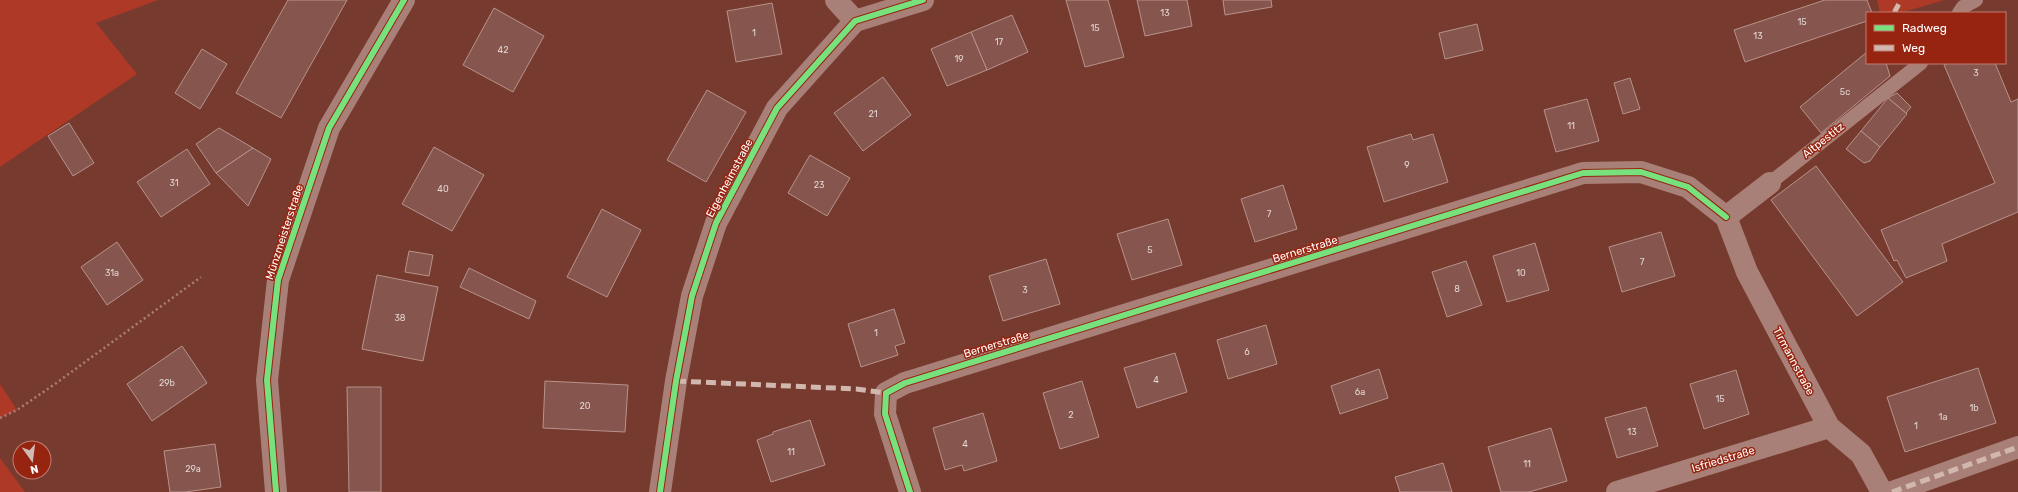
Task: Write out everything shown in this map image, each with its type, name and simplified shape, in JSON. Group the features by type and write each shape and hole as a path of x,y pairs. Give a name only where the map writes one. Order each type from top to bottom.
{"street":[{"name":"Münzmeisterstraße","path":"276,492 267,380 278,280 329,128 404,0"},
{"path":"836,0 856,21 923,0"},
{"name":"Eigenheimstraße","path":"660,492 676,380 692,296 716,223 777,108 856,21"},
{"name":"Bernerstraße","path":"910,492 885,414 886,393 913,380 1583,173 1641,172 1688,187 1726,217"},
{"name":"Altpestitz","path":"1726,217 1770,183"},
{"name":"Tirmannstraße","path":"1726,217 1746,272 1829,427 1862,454 1882,492"},
{"name":"Isfriedstraße","path":"1617,492 1829,427"},
{"path":"1892,492 2018,447"}],"lane":[{"path":"1960,12 1963,7 1976,0"},
{"name":"Altpestitz","path":"1770,183 1919,64"}],"path":[{"path":"0,418 17,410 55,384 202,277"}],"shaded area":[{"path":"0,0 158,0 96,23 137,74 0,167"},
{"path":"1877,0 1944,0 1903,12 1880,12"},
{"path":"0,384 17,410 0,418"},
{"path":"0,458 12,474 12,480 16,480 25,492 0,492"}],"building":[{"path":"288,0 347,0 281,118 236,93"},
{"path":"1066,0 1108,0 1124,57 1085,67"},
{"path":"1137,0 1187,0 1192,26 1145,36"},
{"path":"1223,0 1271,0 1272,7 1225,15"},
{"path":"1825,0 1867,0 1872,12 1866,12 1866,21 1745,62 1734,30"},
{"path":"772,3 782,54 736,62 727,11"},
{"path":"494,8 544,36 513,92 463,65"},
{"path":"1012,15 1028,52 987,70 971,32"},
{"path":"1477,24 1483,50 1445,59 1439,33"},
{"path":"971,32 987,70 947,86 931,49"},
{"path":"202,49 227,64 200,109 175,93"},
{"path":"1866,53 1866,64 1886,64 1890,76 1821,133 1800,107"},
{"path":"1995,64 2011,102 2018,99 2018,212 1942,244 1947,261 1906,278 1897,260 1894,261 1881,230 1995,183 1944,65"},
{"path":"883,77 911,115 863,151 834,113"},
{"path":"1630,78 1640,109 1623,114 1614,83"},
{"path":"707,90 746,112 706,182 667,160"},
{"path":"1897,93 1911,107 1906,113 1888,98"},
{"path":"1888,98 1907,114 1880,147 1861,131"},
{"path":"1587,99 1599,141 1556,152 1544,110"},
{"path":"69,123 94,163 73,176 48,136"},
{"path":"219,128 253,148 216,173 196,144"},
{"path":"1861,131 1880,147 1870,161 1864,163 1846,149"},
{"path":"1411,134 1413,140 1433,134 1448,182 1384,202 1367,147"},
{"path":"434,147 484,175 452,231 402,204"},
{"path":"253,148 271,159 248,206 216,173"},
{"path":"187,149 210,184 161,217 137,182"},
{"path":"810,155 850,178 827,216 788,193"},
{"path":"1816,166 1903,282 1857,316 1771,200"},
{"path":"1283,185 1297,229 1255,242 1241,199"},
{"path":"602,209 641,230 607,297 567,277"},
{"path":"1168,219 1182,265 1132,280 1117,234"},
{"path":"1661,232 1675,276 1622,292 1609,247"},
{"path":"117,242 143,280 107,305 81,267"},
{"path":"1535,243 1549,290 1507,302 1493,256"},
{"path":"409,251 433,255 429,276 405,272"},
{"path":"1046,259 1060,304 1003,321 989,276"},
{"path":"1466,261 1482,305 1447,317 1432,272"},
{"path":"469,268 536,301 529,319 460,287"},
{"path":"377,275 438,287 423,361 362,349"},
{"path":"894,309 905,343 895,346 898,355 861,367 848,324"},
{"path":"1266,325 1277,364 1228,379 1217,340"},
{"path":"182,346 207,383 152,421 127,384"},
{"path":"1175,353 1187,392 1137,408 1124,368"},
{"path":"1978,368 1996,423 1905,452 1887,397"},
{"path":"1379,369 1388,398 1340,414 1331,386"},
{"path":"1736,370 1749,414 1704,429 1690,384"},
{"path":"545,381 628,385 625,432 543,428"},
{"path":"1082,381 1099,437 1060,449 1043,393"},
{"path":"347,387 381,387 381,492 349,492"},
{"path":"1646,407 1658,446 1617,458 1605,418"},
{"path":"983,413 997,461 964,471 962,465 945,470 933,428"},
{"path":"810,420 825,465 771,482 757,440 773,434 773,432"},
{"path":"1551,428 1567,481 1529,492 1501,492 1488,447"},
{"path":"215,444 221,487 185,492 170,492 164,451"},
{"path":"1443,463 1452,492 1400,492 1395,477"}],"marked path":[{"path":"1896,12 1901,0"},
{"path":"676,381 856,389 886,393"},
{"path":"1892,492 2018,447"}],"cycle path":[{"path":"276,492 267,380 278,280 329,128 404,0"},
{"path":"660,492 676,381 692,296 716,223 777,108 855,21 923,0"},
{"path":"910,492 885,414 886,393 905,383 1583,173 1641,172 1688,187 1726,217"}]}
